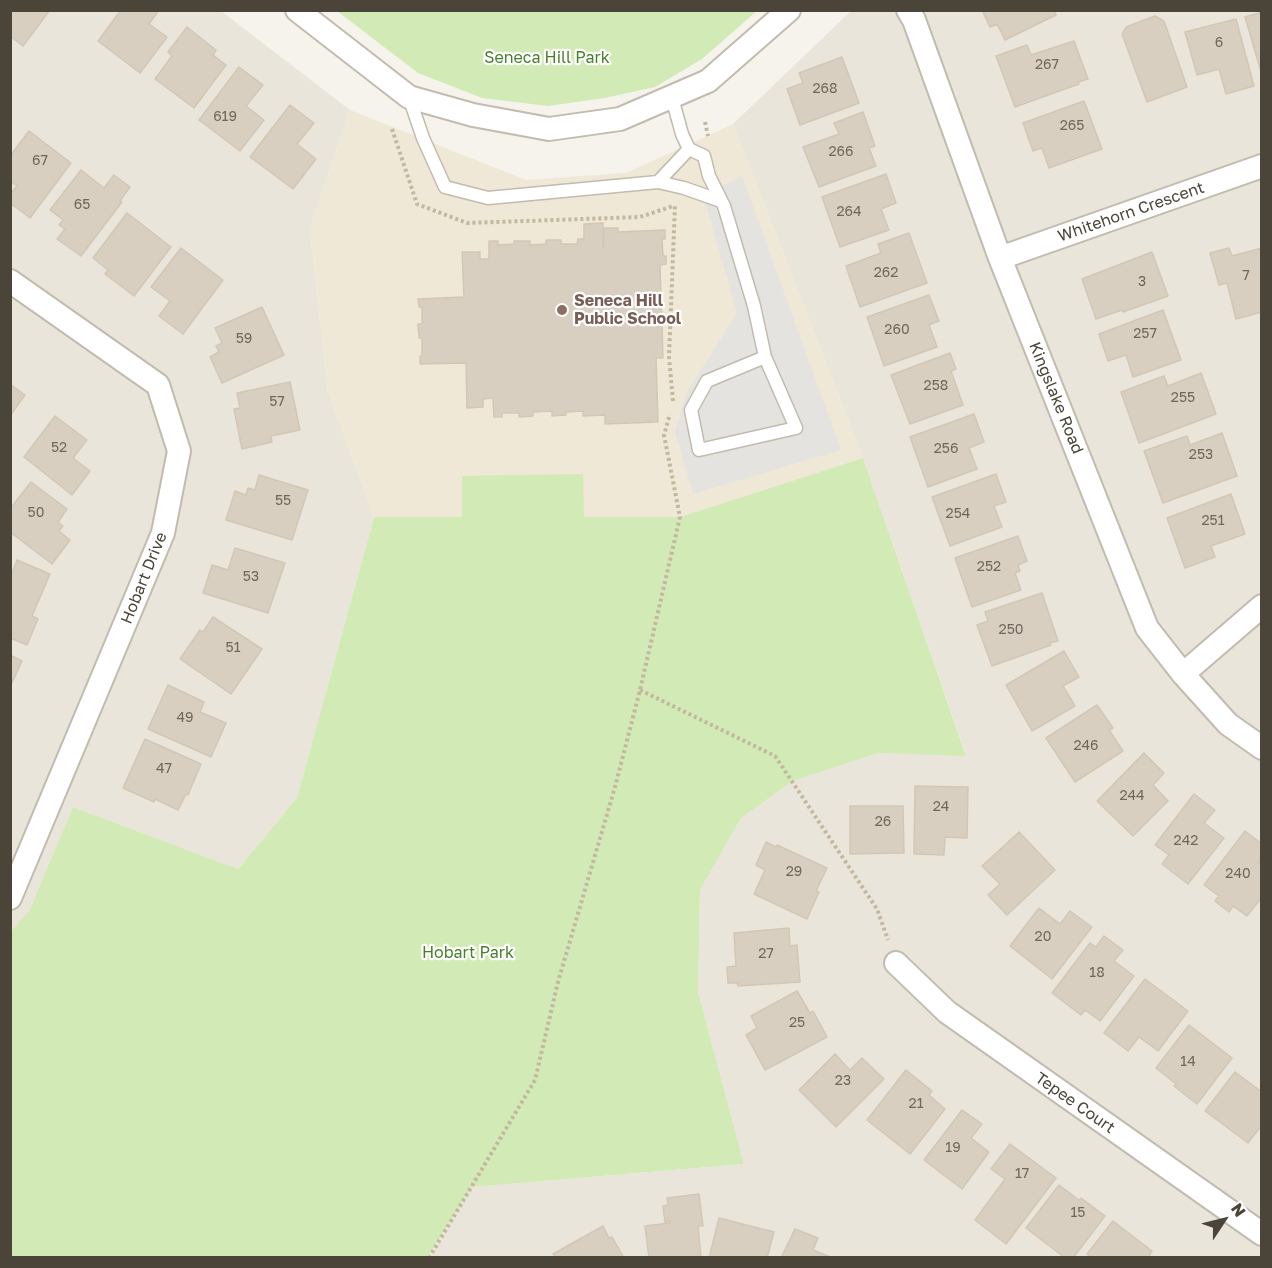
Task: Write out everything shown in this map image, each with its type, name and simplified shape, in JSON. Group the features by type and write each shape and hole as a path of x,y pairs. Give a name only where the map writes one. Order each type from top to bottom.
{"street":[{"path":"297,10 409,97 473,115 549,129 620,119 708,81 789,10"},
{"name":"Kingslake Road","path":"908,10 914,20 1000,258 1147,628 1183,674 1228,724 1262,748"},
{"name":"Whitehorn Crescent","path":"1000,258 1262,166"},
{"name":"Hobart Drive","path":"10,280 158,386 179,451 163,533 10,898"},
{"path":"1183,674 1262,606"},
{"name":"Tepee Court","path":"896,963 947,1012 1262,1234"}],"lane":[{"path":"409,97 423,138 445,187 488,198 658,182 721,201"},
{"path":"672,98 682,134 689,149 704,156 709,176 721,201 753,306 765,357 796,429 699,450 691,410 707,381 765,357"},
{"path":"658,182 689,149"}],"path":[{"path":"673,402 669,357 675,206"},
{"path":"429,1257 535,1080 558,982 615,787 640,690 680,516 664,435 670,413"},
{"path":"640,690 775,756 877,909 896,963"}],"shaded area":[{"path":"11,11 221,11 350,110 310,229 328,391 374,517 297,798 238,869 73,807 29,911 11,931"},
{"path":"851,11 1261,11 1261,1257 428,1258 472,1187 744,1164 698,992 700,890 741,818 793,781 878,753 966,755 863,458 733,124"},
{"name":"Seneca Hill Public School","path":"350,110 526,180 626,173 733,124 863,458 680,517 374,517 328,391 310,229"},
{"path":"742,176 841,450 693,494 675,431 687,392 737,313 703,195"}],"green space":[{"name":"Seneca Hill Park","path":"337,11 757,11 702,59 655,87 605,98 548,106 482,98 418,73"},
{"name":"Hobart Park","path":"863,458 966,756 878,753 793,781 741,818 700,890 698,992 744,1164 472,1187 428,1257 11,1257 11,931 29,911 73,807 238,869 297,798 374,517 462,517 462,476 583,474 584,517 680,517"}],"building":[{"path":"10,10 50,10 23,46 10,36"},
{"path":"121,10 159,10 149,24 167,37 140,73 98,41"},
{"path":"982,10 1054,10 1056,15 1005,40 997,24 990,27"},
{"path":"1262,12 1262,75 1245,17"},
{"path":"1155,16 1164,21 1187,87 1147,102 1122,34 1126,27"},
{"path":"1236,19 1254,86 1226,94 1219,69 1197,75 1185,32"},
{"path":"187,27 216,50 213,55 226,65 194,108 155,79 172,56 168,52"},
{"path":"1074,41 1088,79 1015,107 996,56 1027,45 1031,55"},
{"path":"842,57 859,103 800,125 787,89 803,83 799,73"},
{"path":"239,67 263,85 246,106 264,120 240,151 199,120"},
{"path":"1084,101 1102,149 1049,168 1042,148 1033,151 1023,123"},
{"path":"290,105 314,123 297,144 316,159 293,189 250,157"},
{"path":"863,112 875,146 869,148 876,166 819,187 803,147 839,134 834,123"},
{"path":"29,131 71,163 30,218 10,203 10,194 17,186 10,181 10,156"},
{"path":"81,170 104,188 114,175 130,187 120,201 122,202 81,256 57,239 65,229 59,225 63,220 50,210"},
{"path":"886,174 896,203 881,209 889,230 840,247 822,197"},
{"path":"127,213 171,247 134,296 105,274 108,270 93,258"},
{"path":"603,223 603,248 604,228 618,228 618,232 665,230 665,239 662,239 666,264 660,265 663,358 656,358 658,422 605,424 605,415 583,416 583,411 552,416 552,411 533,412 533,416 519,417 519,413 502,413 502,417 494,417 493,398 483,399 483,407 467,408 466,363 420,364 422,338 419,338 418,324 422,324 422,307 419,307 418,299 464,297 462,252 480,252 480,259 489,259 489,241 498,241 498,245 514,244 514,241 530,241 530,245 546,244 546,240 561,240 561,244 577,244 578,239 584,239 584,224"},
{"path":"909,233 927,283 860,307 846,266 881,253 878,244"},
{"path":"181,248 223,280 183,334 159,316 170,301 151,287"},
{"path":"1229,248 1232,256 1262,248 1262,312 1236,319 1227,283 1219,285 1210,253"},
{"path":"1152,252 1168,296 1096,319 1082,279"},
{"path":"929,295 939,321 929,325 937,347 884,366 867,317"},
{"path":"262,307 284,355 222,383 210,357 219,352 216,346 222,343 215,328"},
{"path":"1163,310 1181,360 1133,377 1126,355 1108,361 1099,334"},
{"path":"950,353 956,369 951,371 963,405 910,424 891,375"},
{"path":"1201,373 1216,414 1139,443 1121,392 1164,376 1168,386"},
{"path":"290,382 300,430 271,436 272,442 242,449 234,409 240,408 237,393"},
{"path":"10,384 25,395 10,416"},
{"path":"974,414 984,442 969,448 977,469 928,487 910,437"},
{"path":"55,416 87,440 73,458 90,471 72,495 24,457"},
{"path":"1222,433 1237,476 1163,503 1144,451 1187,436 1190,445"},
{"path":"996,474 1006,502 994,506 1002,527 950,546 932,497"},
{"path":"259,475 308,490 292,540 226,520 235,491 246,495 248,488 255,490"},
{"path":"31,482 67,509 58,522 63,526 59,531 70,540 52,564 10,532 10,509"},
{"path":"1231,494 1245,534 1211,546 1215,557 1185,568 1167,518"},
{"path":"1018,536 1027,561 1018,565 1020,571 1015,573 1021,590 972,607 955,558"},
{"path":"235,548 285,563 268,613 203,593 212,565 228,570"},
{"path":"17,560 50,574 32,616 38,619 27,645 10,638 10,572 12,573"},
{"path":"1042,593 1058,641 992,666 977,625 988,621 985,612"},
{"path":"213,617 262,649 231,694 180,659 200,630 203,632"},
{"path":"1064,651 1079,677 1063,686 1075,706 1032,731 1006,685"},
{"path":"10,655 22,661 10,687"},
{"path":"168,685 204,702 200,712 226,723 211,757 148,729"},
{"path":"1097,705 1113,728 1109,730 1123,751 1075,782 1046,738"},
{"path":"145,739 201,764 188,795 186,794 178,810 123,788"},
{"path":"1144,753 1164,773 1153,785 1168,801 1133,836 1097,801"},
{"path":"915,786 968,787 967,838 945,837 944,855 914,854"},
{"path":"1194,794 1215,810 1204,823 1224,838 1188,884 1162,864 1169,855 1155,845"},
{"path":"850,806 903,806 904,853 850,854"},
{"path":"1245,831 1262,844 1262,857 1258,862 1262,864 1262,897 1247,916 1233,906 1229,912 1215,901 1219,896 1204,885"},
{"path":"1019,832 1055,870 1007,915 988,895 1000,884 982,866"},
{"path":"766,842 827,868 816,891 819,892 807,919 754,894 765,870 756,865"},
{"path":"1039,908 1060,924 1070,911 1092,927 1052,979 1010,946"},
{"path":"789,928 790,946 797,945 800,982 738,986 737,983 728,983 727,967 736,966 734,933"},
{"path":"1104,936 1123,950 1114,961 1134,976 1100,1021 1085,1010 1081,1015 1052,993 1090,943 1096,947"},
{"path":"1145,979 1188,1011 1158,1051 1139,1037 1128,1051 1104,1033"},
{"path":"797,991 810,1013 813,1011 827,1037 765,1070 746,1035 757,1028 751,1016"},
{"path":"1189,1025 1232,1058 1197,1104 1156,1068"},
{"path":"835,1054 850,1070 862,1058 884,1079 836,1127 799,1090"},
{"path":"906,1070 932,1091 929,1095 945,1109 910,1154 867,1120"},
{"path":"1235,1072 1262,1092 1262,1125 1248,1143 1205,1111"},
{"path":"962,1110 982,1124 971,1138 989,1152 962,1189 924,1160"},
{"path":"1010,1144 1056,1178 1006,1244 975,1220 1005,1179 991,1169"},
{"path":"1059,1185 1105,1216 1073,1258 1065,1258 1026,1228"},
{"path":"699,1194 703,1226 698,1226 701,1258 649,1258 645,1226 670,1223 670,1221 665,1222 663,1206 668,1205 667,1198"},
{"path":"719,1218 774,1232 767,1258 709,1258"},
{"path":"1113,1221 1152,1251 1148,1258 1092,1258 1087,1254"},
{"path":"603,1226 624,1258 555,1258 553,1254"},
{"path":"795,1229 818,1238 813,1250 833,1258 781,1258"}],"place":[{"name":"Seneca Hill Public School","path":"562,310"}]}
